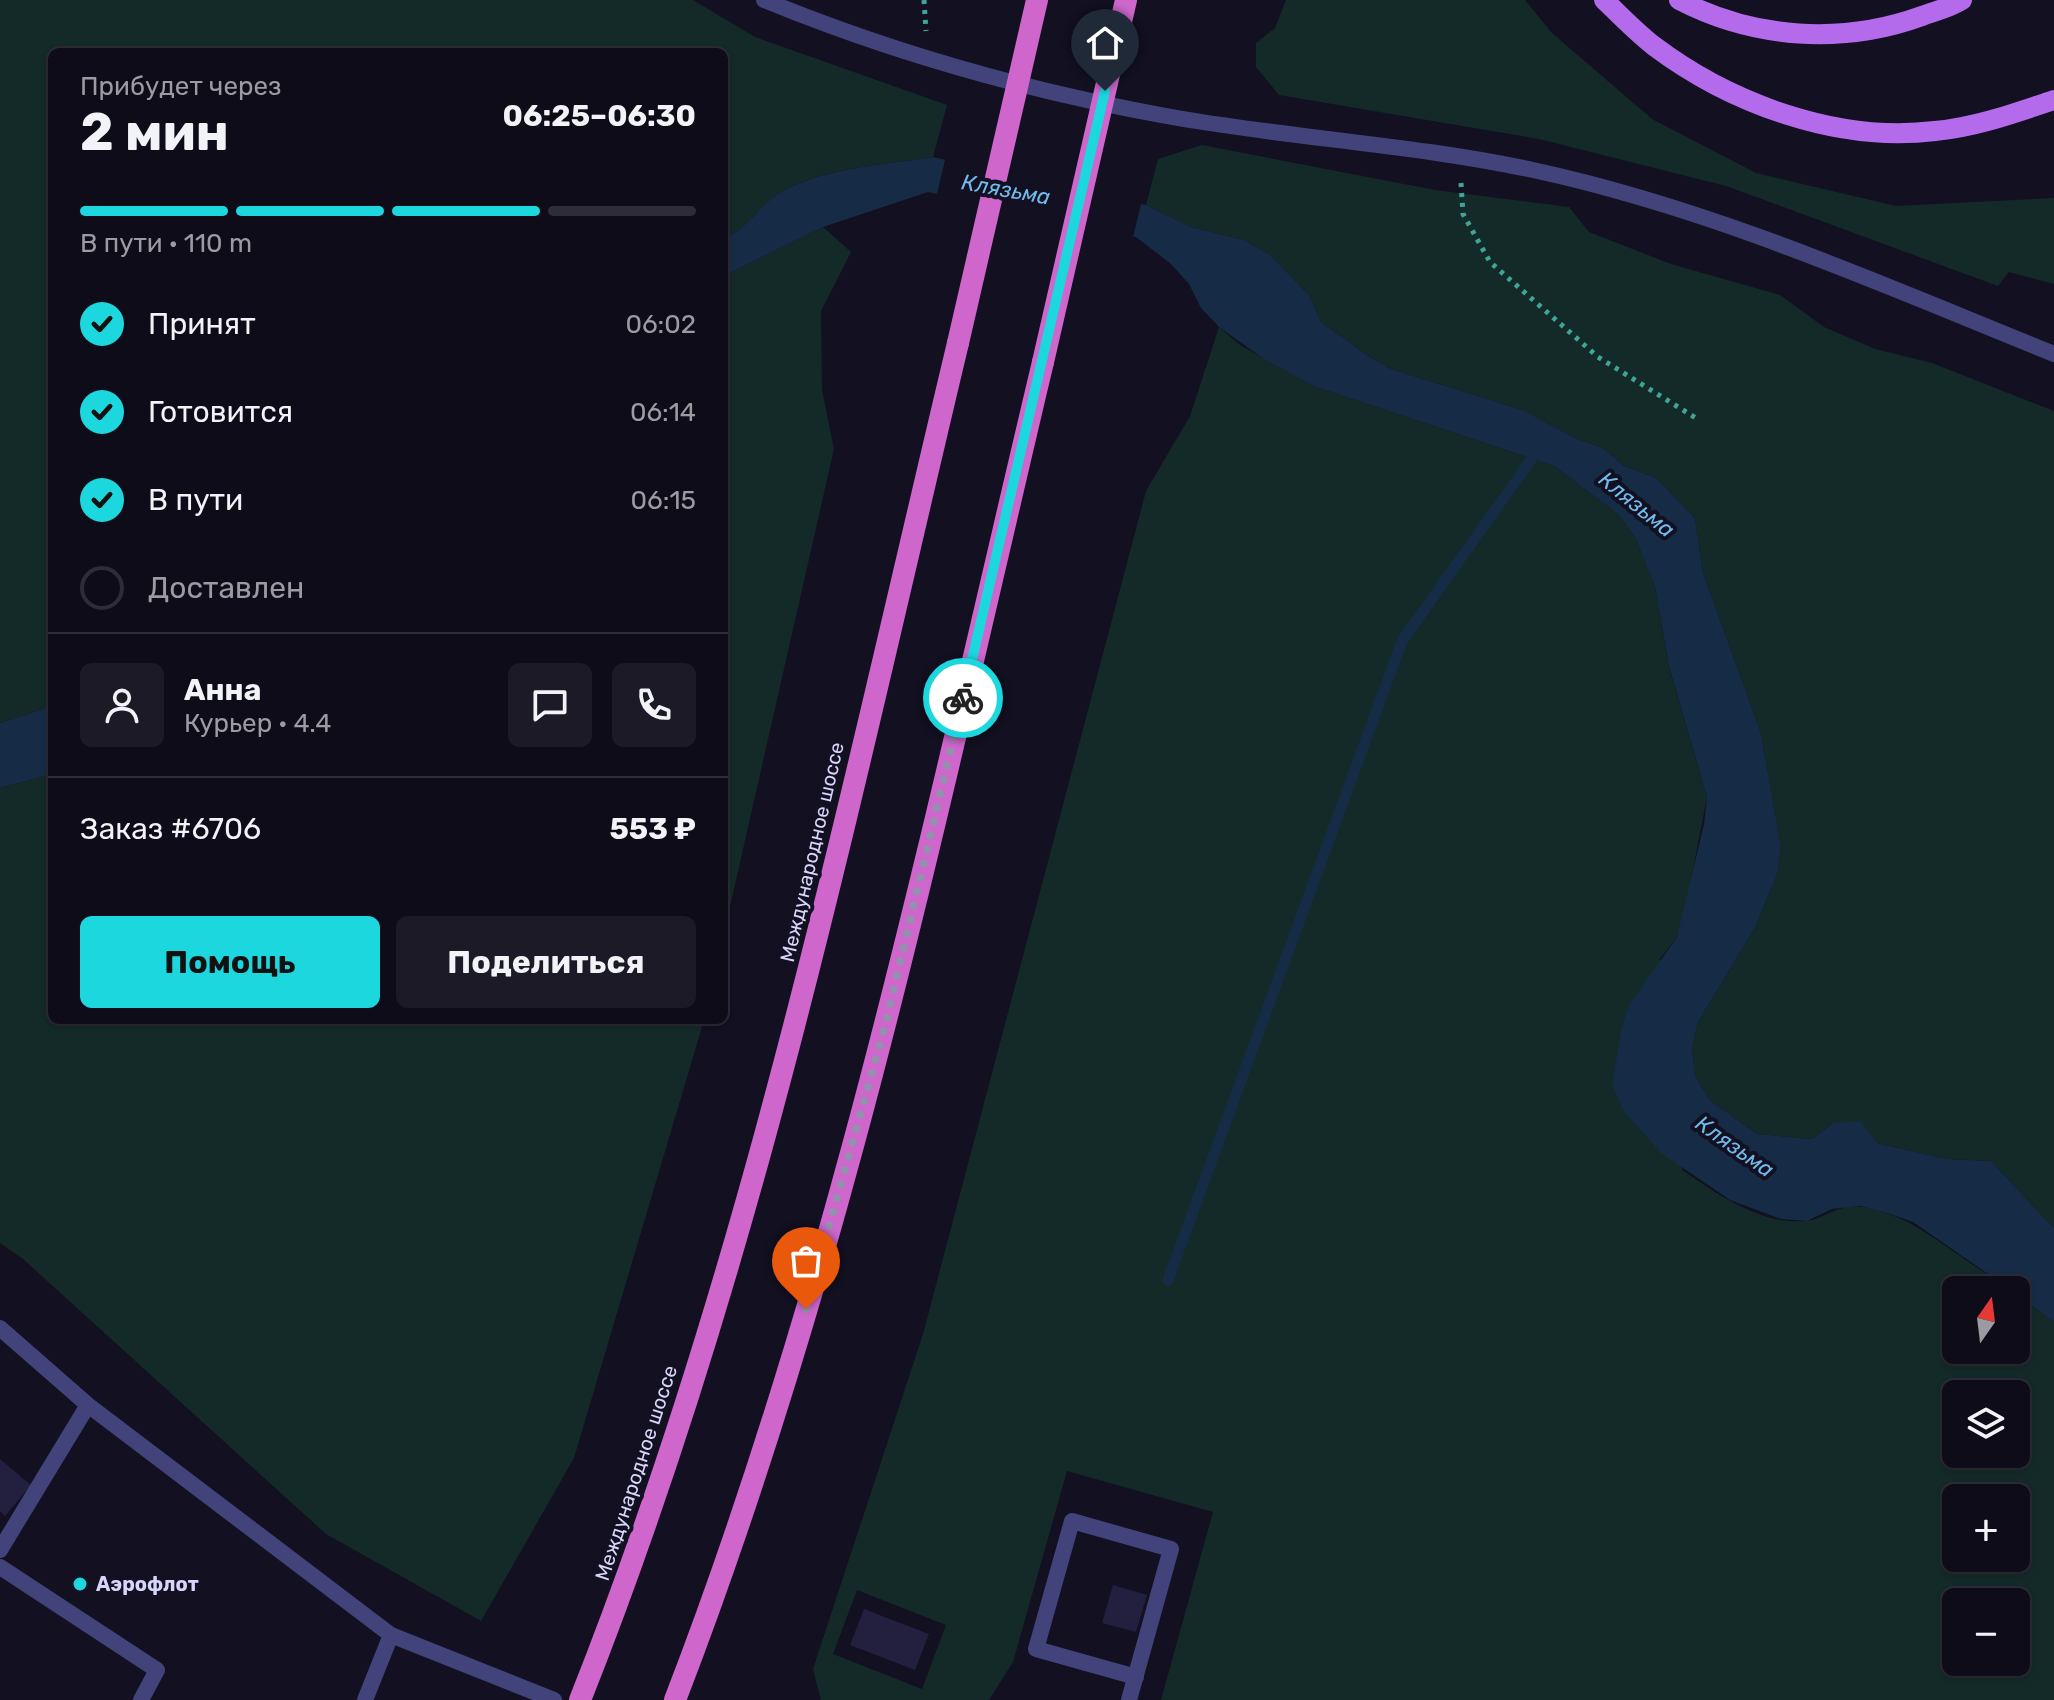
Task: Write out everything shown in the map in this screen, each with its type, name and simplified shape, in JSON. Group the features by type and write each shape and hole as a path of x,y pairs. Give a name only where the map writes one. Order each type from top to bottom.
{"highway":[{"name":"Международное шоссе","path":"580,1700 678,1428 793,1034 1037,0"},
{"path":"675,1700 766,1440 885,1026 1126,0"}],"main road":[{"path":"1604,0 1653,45 1725,91 1811,122 1892,133 1935,131 2000,118 2054,100"},
{"path":"1679,0 1704,13 1751,29 1824,36 1891,27 1962,0"}],"street":[{"path":"764,0 839,31 927,60 1166,116 1533,170 1647,200 1772,239 2054,354"},
{"path":"0,1328 88,1405 391,1635 554,1700"},
{"path":"0,1550 88,1405"},
{"path":"1129,1700 1136,1677 1171,1549 1072,1521 1036,1649 1136,1677"},
{"path":"0,1567 157,1670 141,1700"},
{"path":"365,1700 391,1635"}],"path":[{"path":"1459,158 1463,214 1490,262 1598,357 1699,420"}],"green space":[{"path":"0,0 693,0 755,37 947,105 933,157 855,168 798,184 773,197 740,229 728,236 728,48 48,48 48,707 0,723"},
{"path":"1286,0 1525,0 1552,33 1652,119 1756,173 1896,206 2054,198 2054,284 2009,272 1998,286 1726,186 1539,139 1279,95 1256,67 1256,43 1275,28"},
{"path":"1202,145 1435,190 1569,207 1589,232 1671,264 1780,295 1824,327 1875,349 1932,363 2054,411 2054,1228 1991,1161 1947,1159 1877,1143 1833,1123 1812,1139 1757,1134 1710,1100 1695,1076 1692,1049 1698,1022 1755,928 1777,875 1781,847 1761,733 1703,573 1695,518 1656,478 1624,466 1603,448 1575,438 1523,410 1391,369 1321,322 1309,295 1269,254 1244,240 1191,227 1146,205 1158,159"},
{"path":"823,227 851,252 821,311 822,390 834,449 728,915 728,274"},
{"path":"1219,327 1240,345 1313,386 1554,466 1619,515 1635,537 1655,587 1669,668 1707,797 1685,911 1677,937 1660,959 1682,1170 1739,1206 1771,1218 1804,1221 1854,1206 1877,1210 1926,1233 1990,1276 1942,1276 1942,1364 2030,1364 2030,1304 2054,1322 2054,1700 1161,1700 1213,1512 1067,1471 1013,1662 989,1700 821,1700 813,1669 923,1334 1146,491 1190,416","holes":["857,1590 946,1625 922,1689 833,1654"]},
{"path":"48,775 48,1024 703,1024 574,1458 481,1621 326,1534 23,1259 0,1243 0,788"}],"water":[{"name":"Клязьма","path":"933,157 1146,205 1191,227 1244,240 1269,254 1309,295 1321,322 1391,369 1523,410 1575,438 1603,448 1624,466 1656,478 1695,518 1703,573 1761,733 1781,847 1777,875 1755,928 1698,1022 1692,1049 1695,1076 1710,1100 1757,1134 1812,1139 1833,1123 1860,1121 1877,1143 1947,1159 1991,1161 2054,1228 2054,1322 2030,1304 2030,1276 1991,1276 1913,1222 1860,1206 1832,1209 1807,1221 1781,1219 1730,1200 1661,1153 1624,1111 1612,1085 1621,1031 1629,1005 1677,937 1704,824 1707,797 1669,667 1655,587 1635,537 1619,515 1554,466 1313,386 1264,359 1219,327 1201,308 1189,284 1171,264 1136,237 928,192 823,227 728,274 728,236 781,192 836,172"},
{"path":"48,707 48,775 0,788 0,723"}],"pier":[{"path":"946,156 1142,200 1132,241 936,198"}],"building":[{"path":"0,1459 31,1485 5,1516 0,1511"},
{"path":"1113,1585 1147,1595 1136,1632 1102,1623"},
{"path":"864,1609 929,1634 915,1670 850,1645"}],"waterway":[{"path":"1168,1280 1402,641 1540,447"}],"way so far":[{"path":"806,1309 885,1026 963,698"}],"place":[{"name":"Аэрофлот","path":"80,1584"}],"route":[{"path":"963,698 1105,91"}]}
